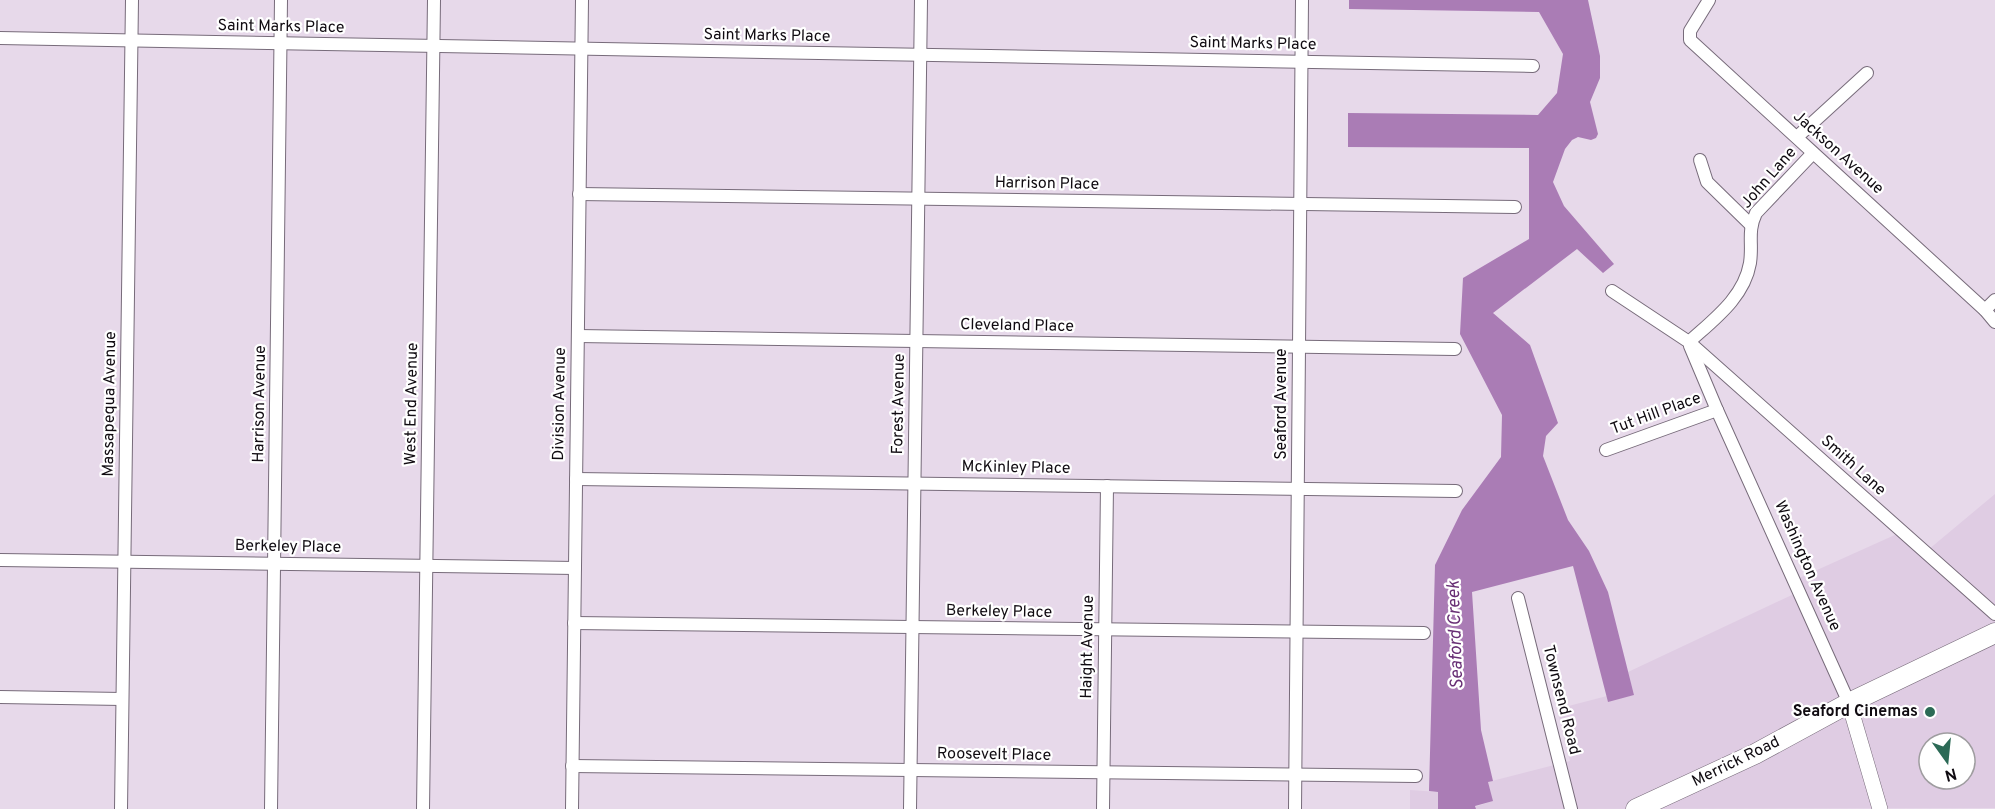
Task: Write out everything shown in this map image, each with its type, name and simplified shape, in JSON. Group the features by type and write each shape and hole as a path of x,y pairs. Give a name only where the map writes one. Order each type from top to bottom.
{"main road":[{"name":"Merrick Road","path":"1636,809 1755,754 1849,703 1995,633"}],"street":[{"name":"Massapequa Avenue","path":"121,809 132,0"},
{"name":"Harrison Avenue","path":"272,809 281,0"},
{"name":"West End Avenue","path":"423,809 435,0"},
{"name":"Division Avenue","path":"572,809 582,0"},
{"name":"Forest Avenue","path":"910,809 921,0"},
{"name":"Seaford Avenue","path":"1295,809 1302,0"},
{"name":"Jackson Avenue","path":"1708,0 1690,31 1690,40 1985,310 1995,322"},
{"name":"Saint Marks Place","path":"0,38 1533,66"},
{"path":"1797,137 1867,73"},
{"name":"John Lane","path":"1689,342 1724,311 1740,289 1747,275 1750,261 1750,225 1756,213 1813,153"},
{"name":"John Lane","path":"1700,160 1707,182 1750,225"},
{"name":"Harrison Place","path":"579,194 1515,207"},
{"name":"Smith Lane","path":"1612,291 1689,342 1995,614"},
{"path":"1985,310 1995,300"},
{"name":"Cleveland Place","path":"578,336 1455,349"},
{"name":"Washington Avenue","path":"1689,342 1717,410 1849,703 1880,809"},
{"name":"Tut Hill Place","path":"1606,450 1717,410"},
{"name":"McKinley Place","path":"576,480 1456,491"},
{"name":"Haight Avenue","path":"1103,809 1107,486"},
{"name":"Berkeley Place","path":"0,560 575,568"},
{"name":"Townsend Road","path":"1518,598 1571,809"},
{"name":"Berkeley Place","path":"574,623 1424,633"},
{"path":"0,697 122,699"},
{"name":"Roosevelt Place","path":"572,766 1416,776"}],"shaded area":[{"path":"1995,494 1995,808 1476,809 1475,807 1492,801 1488,782 1570,761 1557,709 1607,696 1608,701 1634,695 1628,672 1794,594 1797,579 1897,534 1922,555"},
{"path":"1410,790 1438,792 1438,809 1410,809"}],"water":[{"name":"Seaford Creek","path":"1349,0 1588,0 1600,56 1600,78 1590,102 1598,134 1591,140 1578,137 1572,140 1565,149 1553,182 1564,206 1614,264 1603,273 1577,249 1493,313 1530,345 1558,423 1546,436 1543,456 1568,520 1589,551 1608,592 1634,695 1608,702 1573,566 1472,592 1481,730 1493,781 1488,782 1493,801 1475,806 1476,809 1438,809 1438,792 1429,791 1435,565 1462,510 1501,457 1502,415 1460,334 1463,278 1529,239 1529,148 1348,147 1348,113 1538,115 1557,93 1563,54 1539,12 1349,9"}],"place":[{"name":"Seaford Cinemas","path":"1930,712"}]}
